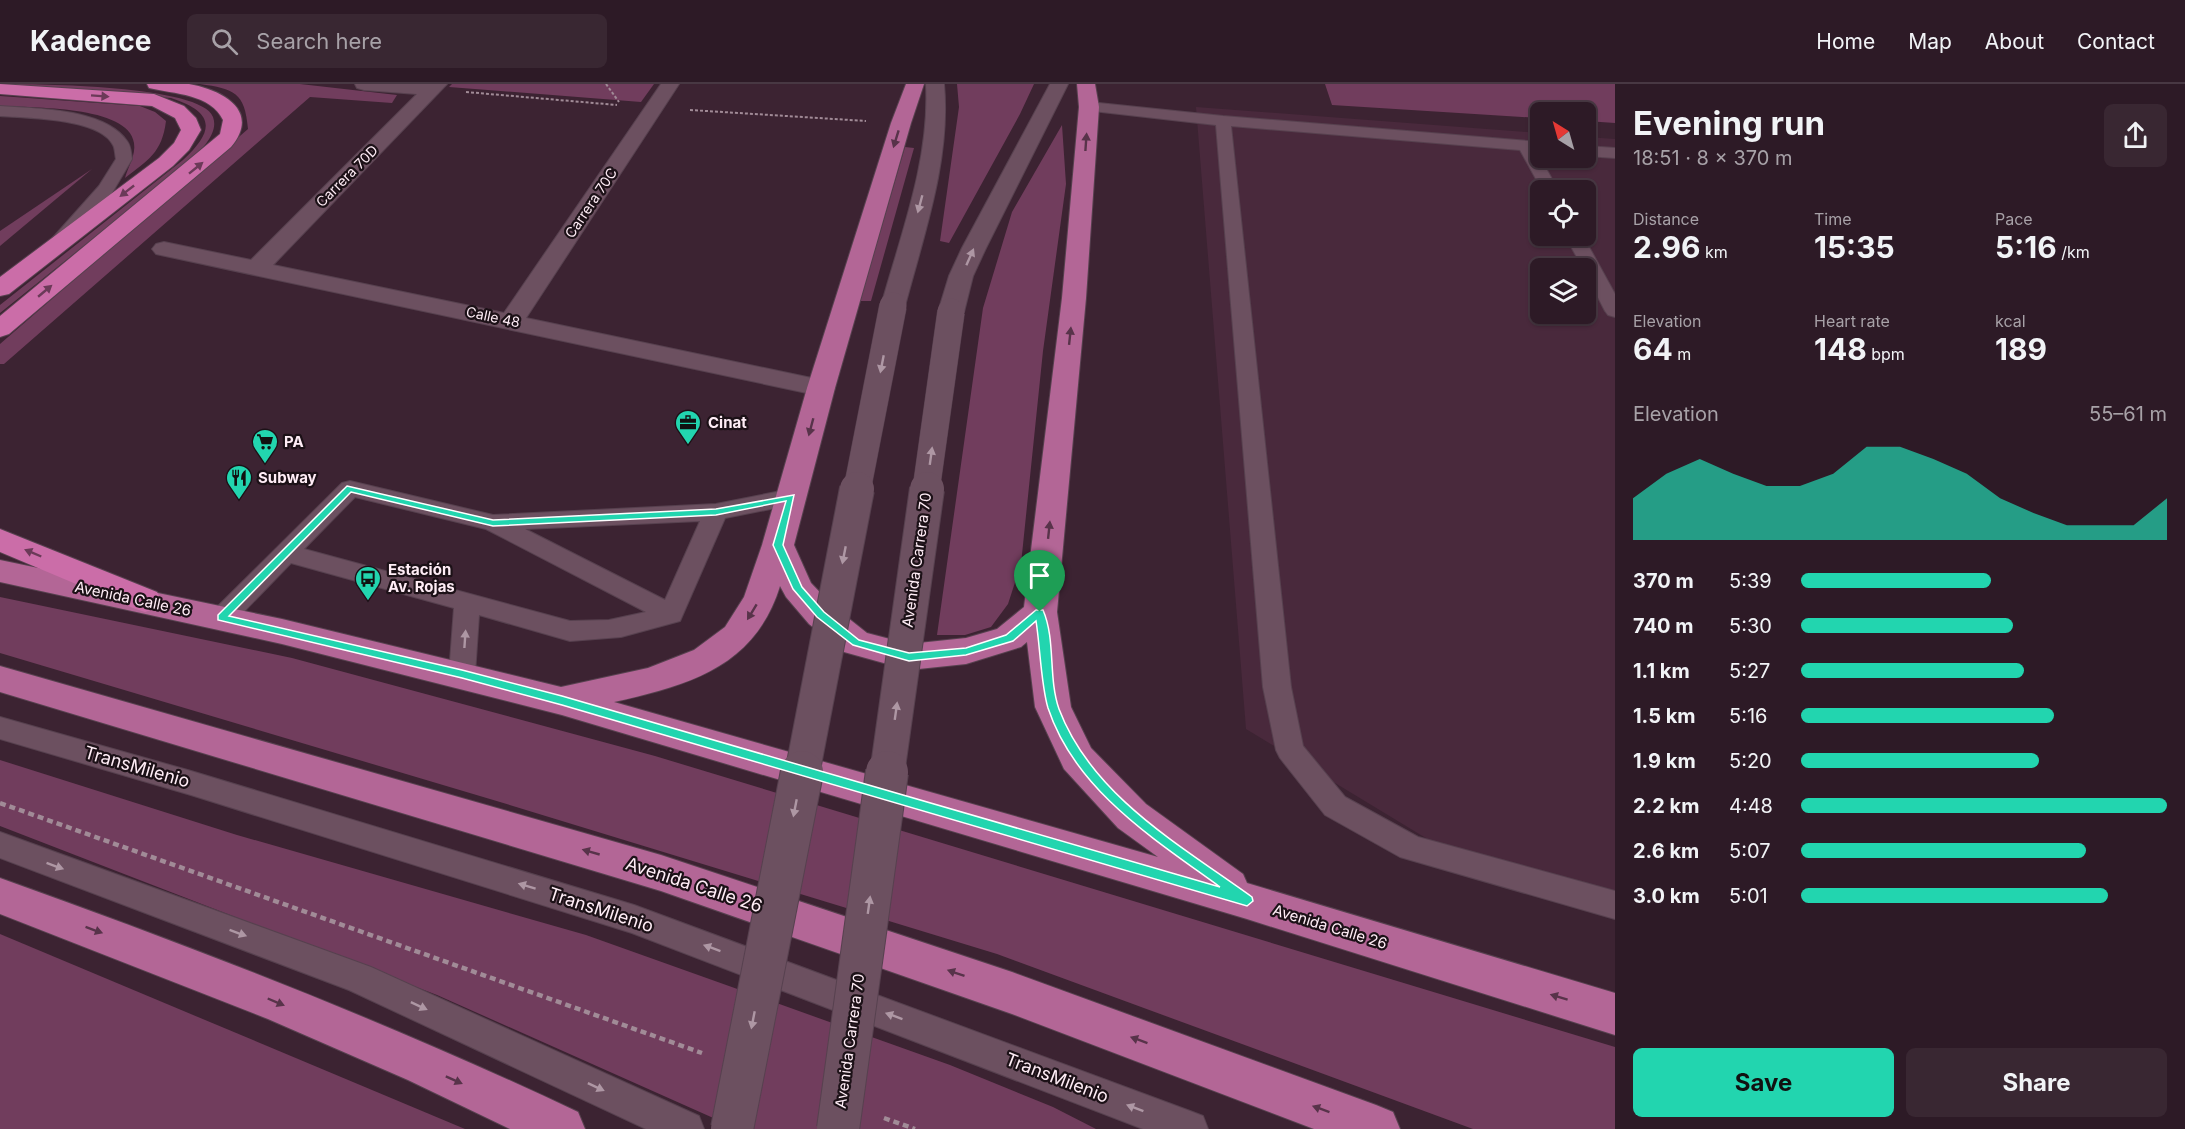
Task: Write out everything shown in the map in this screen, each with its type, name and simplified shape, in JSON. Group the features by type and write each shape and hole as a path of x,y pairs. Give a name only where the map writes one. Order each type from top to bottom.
{"highway":[{"path":"0,329 224,143 233,130 232,117 225,107 212,98 192,90 156,84"},
{"path":"0,88 154,100 175,108 189,120 191,130 182,146 0,289"},
{"path":"0,540 145,600"}],"main road":[{"path":"364,84 435,87"},
{"name":"Carrera 70C","path":"511,321 670,84"},
{"path":"562,700 653,680 706,659 737,636 760,599 778,545 821,388 901,123 915,84"},
{"path":"732,1129 893,306 934,150 937,110 935,84"},
{"name":"Avenida Carrera 70","path":"838,1129 951,312 961,276 974,248 1059,84"},
{"name":"Carrera 70D","path":"257,268 435,87"},
{"path":"1087,95 1074,298 1040,612 1053,707 1077,758 1132,816 1247,901"},
{"name":"Calle 48","path":"164,249 821,388"},
{"path":"778,545 798,589 821,615 856,643 909,657 966,651 1009,638 1040,612"},
{"name":"Avenida Calle 26","path":"0,571 145,600 462,674 562,700 1247,901 1615,1014"},
{"name":"Avenida Calle 26","path":"0,679 662,873 1012,993 1376,1129"},
{"path":"0,896 186,964 345,1031 561,1129"}],"lane":[{"path":"1087,95 1223,121 1530,146"},
{"path":"0,111 69,117 99,125 117,138 124,154 124,159 106,189 51,250"},
{"path":"1223,121 1277,687 1290,750 1335,806 1411,848 1615,905"},
{"path":"1596,152 1615,153"},
{"path":"1579,246 1615,311"},
{"path":"222,618 350,488 493,523 671,614"},
{"path":"493,523 716,512 791,497"},
{"path":"287,553 570,631 605,631 638,626 671,614 716,512"},
{"path":"462,674 467,603"},
{"name":"TransMilenio","path":"0,728 191,783 634,919 1190,1129"},
{"path":"0,845 359,978 687,1129"}],"path":[{"path":"606,84 621,105"},
{"path":"0,803 712,1056"},
{"path":"881,1117 915,1129"}],"shaded area":[{"path":"2,84 116,88 180,98 202,106 213,117 214,129 212,135 191,160 0,313 0,305 183,160 201,140 206,123 196,109 171,98"},
{"path":"200,84 300,84 397,95 392,103 310,97 4,364 0,364 0,344 248,129 244,107 236,94"},
{"path":"452,84 654,84 641,102 449,87"},
{"path":"957,84 1034,84 949,243 940,241 959,107"},
{"path":"1325,84 1615,84 1615,123 1596,122 1596,102 1530,102 1530,117 1332,105"},
{"path":"0,96 140,106 155,112 166,121 164,132 153,155 125,178 133,156 134,143 128,131 115,121 76,111 0,106"},
{"path":"1196,107 1530,132 1530,168 1596,168 1596,138 1615,139 1615,894 1439,846 1246,729"},
{"path":"1062,125 1066,184 1043,351 1021,564 1008,604 991,627 965,635 937,635 983,308 1012,212"},
{"path":"905,147 914,148 871,301 860,301"},
{"path":"92,169 0,246 0,231"},
{"path":"0,597 292,658 655,756 1615,1047 1615,1129 1473,1129 997,954 500,802 0,653"},
{"path":"0,760 237,835 586,935 950,1065 1053,1107 1096,1129 738,1129 437,995 0,826"},
{"path":"0,934 465,1129 0,1129"}],"place":[{"name":"Cinat","path":"688,446"},
{"name":"PA","path":"265,465"},
{"name":"Subway","path":"239,501"},
{"name":"Estación Av. Rojas","path":"368,602"}],"route":[{"path":"350,488 493,523 716,512 791,497 778,545 798,589 821,615 856,643 909,657 966,651 1009,638 1040,612 1053,707 1077,758 1132,816 1247,901 562,700 462,674 222,618 350,488"}]}
